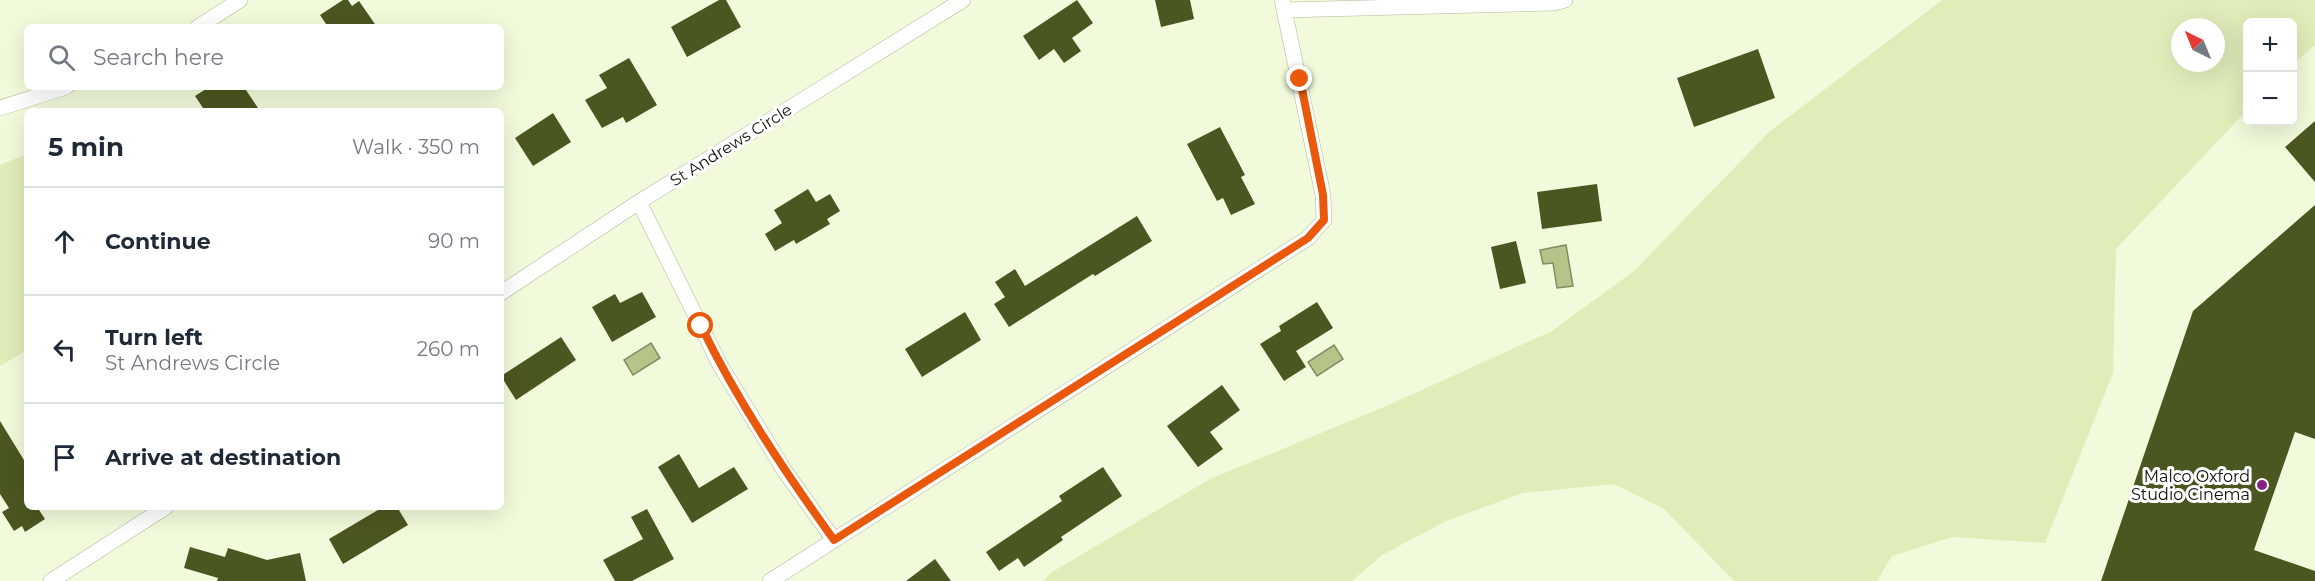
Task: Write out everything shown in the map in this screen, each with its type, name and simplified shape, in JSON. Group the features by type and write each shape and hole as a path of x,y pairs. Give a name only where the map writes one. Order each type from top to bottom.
{"street":[{"path":"203,24 240,0"},
{"name":"St Andrews Circle","path":"504,291 639,201 963,0"},
{"path":"770,581 1308,238 1324,220 1323,195 1284,5 1453,7 1554,3 1565,0"},
{"path":"0,108 57,90"},
{"path":"639,201 720,365 784,470 834,540"},
{"path":"51,581 161,510"}],"shaded area":[{"path":"1942,0 2315,0 2315,45 2297,61 2297,18 2243,18 2243,114 2116,249 2113,373 2045,543 1952,537 1892,556 1877,581 1734,581 1664,509 1614,484 1523,493 1446,521 1382,555 1352,581 1043,581 1052,572 1210,479 1391,404 1552,331 1634,271 1770,131"},
{"path":"24,155 24,352 0,366 0,165"},
{"path":"1566,245 1573,286 1557,288 1553,263 1543,264 1540,250"},
{"path":"651,343 660,358 633,375 624,360"},
{"path":"1334,345 1343,359 1317,376 1308,362"}],"building":[{"path":"343,0 348,0 352,6 359,1 375,24 326,24 320,15"},
{"path":"719,0 726,0 741,27 687,57 671,27"},
{"path":"1077,0 1093,23 1072,38 1081,51 1064,63 1054,49 1039,60 1023,36"},
{"path":"1155,0 1190,0 1194,19 1161,27"},
{"path":"1758,49 1775,98 1694,127 1677,78"},
{"path":"629,58 657,105 626,123 623,117 602,128 585,100 607,88 599,75"},
{"path":"204,90 246,90 258,108 203,108 195,96"},
{"path":"553,113 571,142 533,166 515,138"},
{"path":"2315,121 2315,182 2285,147"},
{"path":"1220,127 1245,175 1241,177 1255,204 1231,215 1223,198 1217,201 1187,144"},
{"path":"1597,184 1602,221 1542,229 1537,192"},
{"path":"808,189 816,202 830,194 840,211 827,219 830,224 796,244 794,240 775,251 765,234 782,223 774,210"},
{"path":"2315,205 2315,439 2295,432 2254,550 2315,571 2315,581 2101,581 2193,311"},
{"path":"1137,216 1152,241 1095,276 1093,274 1009,327 994,304 1005,297 995,282 1015,269 1025,286"},
{"path":"1516,241 1526,283 1500,289 1491,247"},
{"path":"642,292 656,317 612,342 592,307 615,294 620,303"},
{"path":"1317,302 1333,328 1296,351 1306,367 1284,381 1260,344 1281,331 1279,326"},
{"path":"965,312 981,340 922,377 905,349"},
{"path":"561,337 576,360 516,400 504,381 504,374"},
{"path":"1222,385 1240,410 1210,432 1223,449 1198,467 1167,426"},
{"path":"0,421 24,460 24,510 39,510 45,519 25,532 22,526 14,531 2,512 9,508 0,494"},
{"path":"679,454 699,488 734,467 748,489 692,523 658,467"},
{"path":"1103,467 1122,496 1061,537 1063,540 1024,567 1018,558 999,571 986,552 1062,501 1059,496"},
{"path":"647,509 674,559 632,581 615,581 603,560 643,539 631,517"},
{"path":"378,510 399,510 408,525 343,564 329,539"},
{"path":"190,547 225,557 228,548 267,560 300,553 306,581 217,581 218,578 184,568"},
{"path":"935,559 951,581 906,581"}],"place":[{"name":"Malco Oxford Studio Cinema","path":"2262,485"}],"route":[{"path":"701,326 720,365 784,470 834,540 1308,238 1324,220 1323,195 1300,79"}]}
